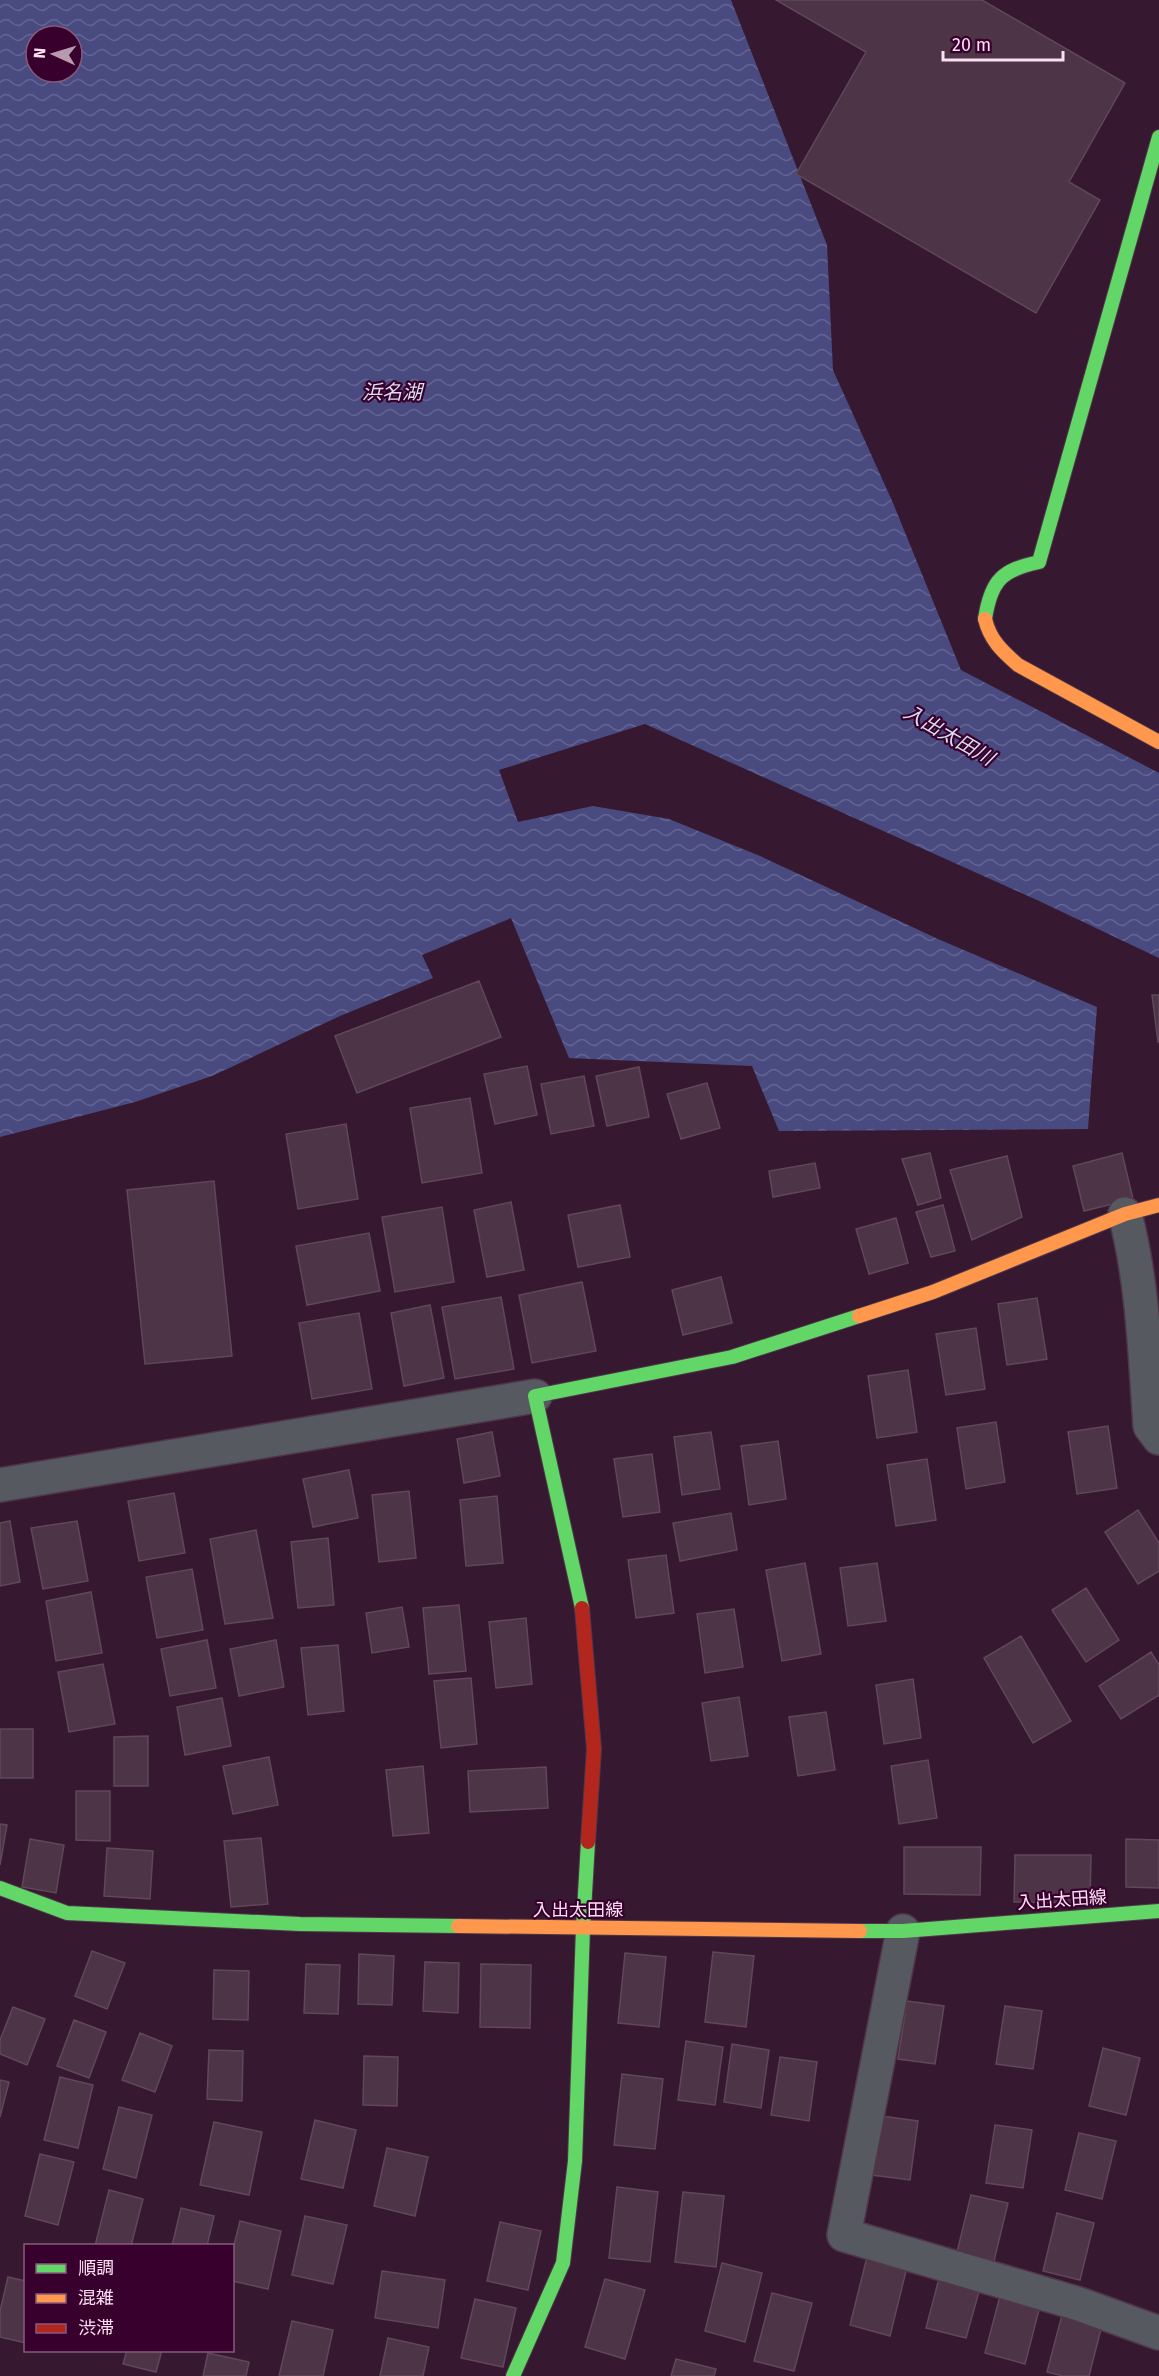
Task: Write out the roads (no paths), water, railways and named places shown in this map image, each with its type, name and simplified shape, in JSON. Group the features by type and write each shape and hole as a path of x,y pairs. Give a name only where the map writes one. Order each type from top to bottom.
{"street":[{"path":"1159,137 1039,562 1009,568 992,588 983,611 989,635 1003,654 1028,672 1092,704 1159,742"},
{"path":"0,1485 535,1395 732,1358 933,1292 1125,1214 1159,1205"},
{"path":"1125,1214 1134,1251 1141,1300 1150,1426 1159,1438"},
{"path":"513,2376 563,2263 575,2162 583,1928 594,1749 583,1614 535,1395"},
{"name":"入出太田線","path":"0,1888 67,1913 300,1924 903,1931 1159,1911"},
{"path":"903,1931 844,2235 1079,2304 1159,2333"}],"water":[{"name":"浜名湖","path":"0,0 731,0 827,245 833,370 893,503 961,670 1159,773 1159,958 1037,900 645,724 499,770 518,822 593,806 669,819 760,856 938,939 1097,1007 1088,1129 779,1131 752,1066 569,1058 511,918 422,955 433,978 340,1016 212,1076 135,1102 0,1137"}],"water label":[{"name":"入出太田川","path":"949,735"}]}
